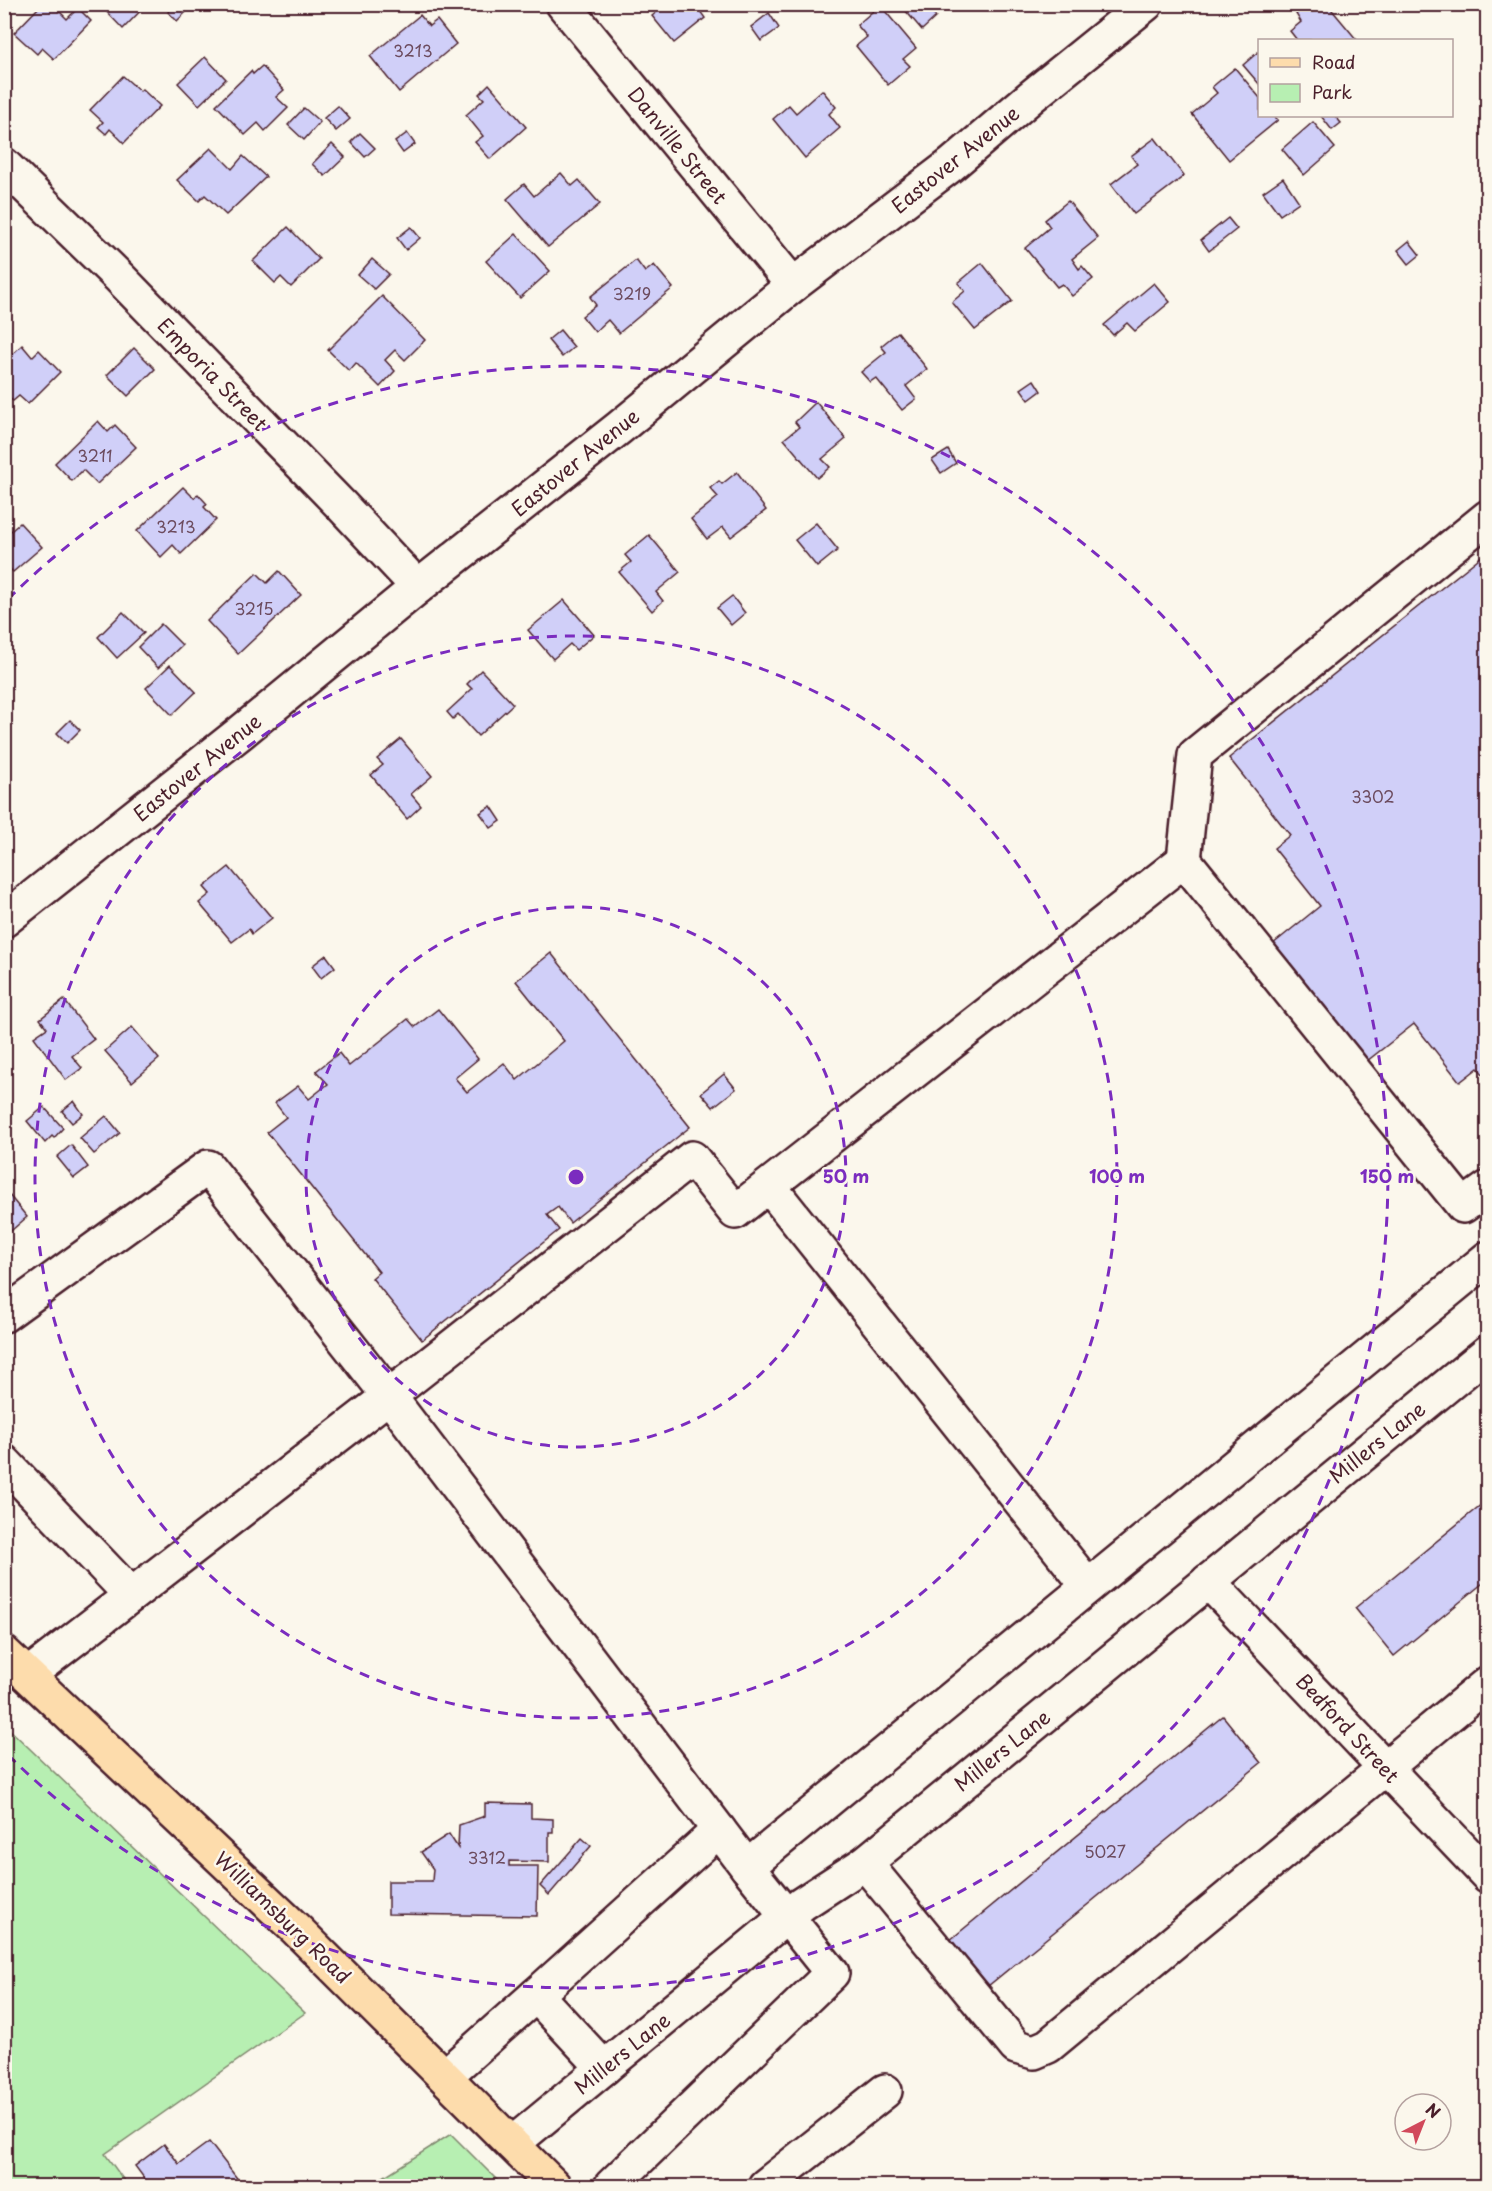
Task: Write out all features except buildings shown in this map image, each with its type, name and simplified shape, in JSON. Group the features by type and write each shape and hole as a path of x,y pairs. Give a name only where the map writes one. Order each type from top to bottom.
{"main road":[{"name":"Williamsburg Road","path":"16,1664 297,1929 554,2187"}],"street":[{"name":"Danville Street","path":"563,4 793,285"},
{"name":"Eastover Avenue","path":"4,920 619,428 793,285 951,165 1146,4"},
{"name":"Emporia Street","path":"4,165 144,303 418,587"},
{"path":"1488,517 1195,755 1184,860 1463,1206 1488,1188"},
{"path":"16,1664 131,1595 692,1158 735,1212 1184,860"},
{"path":"4,1315 208,1167 389,1396 747,1867 832,1973 610,2187"},
{"path":"769,1186 1088,1586"},
{"path":"747,1867 1488,1258"},
{"name":"Millers Lane","path":"512,2144 802,1904 865,1863 1488,1352"},
{"path":"4,1462 131,1595"},
{"name":"Bedford Street","path":"1208,1581 1488,1876"},
{"path":"865,1863 1016,2047 1034,2052 1048,2046 1488,1683"},
{"path":"445,2076 719,1830"},
{"path":"536,1995 604,2068"},
{"path":"765,2187 885,2091"}],"green space":[{"path":"4,1724 305,2013 105,2154 128,2186 5,2186"},
{"path":"451,2134 503,2186 369,2186"}]}
